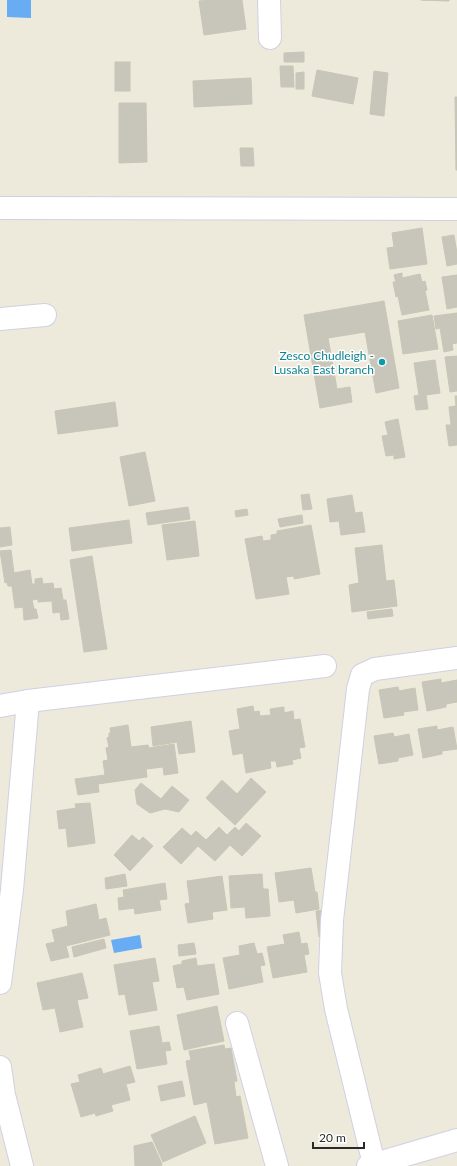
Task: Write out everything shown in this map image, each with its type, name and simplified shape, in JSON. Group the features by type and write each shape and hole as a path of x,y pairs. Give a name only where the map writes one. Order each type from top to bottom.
{"street":[{"path":"269,0 270,38"},
{"path":"0,208 457,209"},
{"path":"0,319 45,315"},
{"path":"457,658 375,670 362,675 358,689 332,920 330,973 336,1008 371,1165 457,1140"},
{"path":"0,706 28,701 325,666"},
{"path":"0,983 12,890 28,701"},
{"path":"237,1023 277,1166"},
{"path":"0,1067 4,1095 22,1166"}],"water":[{"path":"7,0 31,0 31,18 7,17"},
{"path":"140,935 142,948 114,953 111,940"}],"building":[{"path":"242,0 246,29 204,35 199,1"},
{"path":"421,0 449,0 449,1"},
{"path":"304,52 304,62 284,62 284,53"},
{"path":"115,62 130,62 130,91 115,91"},
{"path":"280,66 293,66 294,87 281,87"},
{"path":"317,70 358,78 353,104 312,96"},
{"path":"374,71 388,73 384,116 370,114"},
{"path":"304,72 304,89 296,89 296,73"},
{"path":"251,78 252,104 194,107 193,81"},
{"path":"455,97 457,97 457,170 456,170"},
{"path":"119,103 146,103 147,162 119,163"},
{"path":"240,148 253,148 254,166 241,166"},
{"path":"422,228 427,264 390,269 387,248 394,247 392,233"},
{"path":"454,235 457,264 447,266 442,237"},
{"path":"402,273 402,278 420,274 422,282 425,281 427,290 425,291 429,310 402,315 393,282 396,282 394,275"},
{"path":"457,275 457,307 447,309 442,277"},
{"name":"Zesco Chudleigh - Lusaka East branch","path":"384,301 399,388 376,393 365,332 328,338 337,389 350,387 352,402 320,408 304,315"},
{"path":"457,313 457,343 452,344 453,350 444,352 440,328 436,329 434,316"},
{"path":"432,315 438,349 403,354 398,321"},
{"path":"457,356 457,391 450,392 445,357"},
{"path":"435,360 440,393 426,395 428,409 416,410 414,396 419,395 414,363"},
{"path":"455,396 457,396 457,445 449,446 446,425 451,425 449,407 456,406"},
{"path":"115,402 118,426 58,434 55,411"},
{"path":"398,419 405,457 394,459 394,455 386,456 382,436 388,435 385,422"},
{"path":"145,452 155,501 129,506 120,457"},
{"path":"309,494 312,509 303,510 301,495"},
{"path":"352,495 355,513 362,512 365,532 341,535 339,521 330,522 327,499"},
{"path":"188,507 190,519 148,525 146,513"},
{"path":"247,509 248,515 236,517 235,511"},
{"path":"302,515 303,523 280,527 278,519"},
{"path":"129,520 132,543 72,551 69,528"},
{"path":"195,521 199,556 167,560 162,525"},
{"path":"311,525 320,574 294,579 294,576 286,577 289,594 256,599 245,539 262,536 263,541 271,540 271,535 277,534 277,531"},
{"path":"10,527 12,545 0,547 0,528"},
{"path":"382,545 386,581 394,580 397,606 352,612 349,585 359,583 355,548"},
{"path":"11,550 14,573 30,570 32,584 35,584 35,579 42,578 43,584 53,583 54,589 61,588 63,600 66,600 69,619 61,620 60,612 53,613 52,601 38,602 38,599 32,600 38,618 24,620 23,607 15,608 12,586 8,586 7,582 5,583 0,551"},
{"path":"92,556 107,649 84,652 70,560"},
{"path":"392,609 393,616 368,619 367,612"},
{"path":"441,679 441,683 457,680 457,702 446,704 446,707 427,711 422,682"},
{"path":"398,687 399,691 415,688 418,710 403,712 404,715 384,718 379,690"},
{"path":"253,706 254,712 259,711 260,716 271,715 270,709 284,707 284,713 293,711 294,720 300,719 305,747 299,748 301,758 292,760 293,764 277,767 276,761 270,761 271,768 246,773 243,753 233,755 229,731 240,729 237,709"},
{"path":"191,721 195,752 179,754 177,742 153,746 151,727"},
{"path":"128,725 131,747 148,745 149,748 174,744 178,773 164,775 163,767 146,769 147,777 98,784 99,792 78,795 75,779 105,775 103,761 108,760 106,748 109,747 107,738 109,737 109,733 111,733 110,728"},
{"path":"437,726 437,730 453,727 457,749 442,751 442,754 423,758 418,729"},
{"path":"393,733 394,737 409,734 413,755 398,758 398,761 379,764 374,736"},
{"path":"251,778 266,792 235,825 206,798 222,780 237,794"},
{"path":"141,783 161,799 172,786 189,800 179,812 165,809 150,813 137,804 135,790"},
{"path":"90,803 95,843 68,847 66,828 59,829 57,811 76,808 75,804"},
{"path":"246,823 261,836 242,856 230,845 215,861 198,846 181,864 163,847 182,828 191,836 196,831 206,840 219,827 227,835 235,827 239,831"},
{"path":"132,835 139,841 143,837 153,846 130,871 114,855"},
{"path":"311,868 315,892 317,892 319,909 296,913 294,900 279,902 275,873"},
{"path":"125,874 127,886 106,889 105,878"},
{"path":"262,874 263,889 268,889 270,916 246,918 245,907 231,908 229,876"},
{"path":"222,876 227,910 212,912 213,919 188,923 185,904 190,903 187,881"},
{"path":"165,883 167,899 159,900 161,910 135,914 134,908 119,910 118,898 124,897 123,890"},
{"path":"96,904 99,920 106,918 110,935 66,946 69,957 51,961 46,944 55,942 52,930 68,926 66,911"},
{"path":"324,910 327,935 319,937 316,911"},
{"path":"299,932 301,944 307,943 309,954 304,955 307,972 273,978 267,947 285,944 283,935"},
{"path":"104,939 106,948 74,957 72,947"},
{"path":"194,943 196,954 179,956 178,945"},
{"path":"254,943 257,954 262,953 265,965 260,966 263,982 229,989 223,958 240,955 239,946"},
{"path":"155,958 159,981 152,982 157,1010 129,1015 125,994 119,995 114,965"},
{"path":"196,958 197,966 214,964 219,994 187,1000 184,987 177,988 173,966 182,964 182,961"},
{"path":"82,973 88,998 77,1000 83,1027 60,1032 55,1008 43,1010 37,983"},
{"path":"217,1006 224,1041 184,1050 177,1015"},
{"path":"159,1026 162,1043 169,1042 171,1050 165,1051 167,1064 137,1069 130,1031"},
{"path":"224,1045 225,1049 231,1048 237,1081 234,1082 236,1097 240,1096 248,1138 215,1144 207,1102 194,1105 186,1061 191,1060 189,1051"},
{"path":"130,1066 135,1082 126,1084 130,1100 111,1105 113,1111 96,1116 95,1113 81,1117 71,1084 80,1082 78,1075 101,1068 103,1074"},
{"path":"182,1081 185,1096 161,1101 158,1086"},
{"path":"195,1116 206,1143 163,1162 151,1135"},
{"path":"152,1142 162,1164 161,1166 135,1166 134,1146"}],"place":[{"name":"Zesco Chudleigh - Lusaka East branch","path":"382,362"}]}
